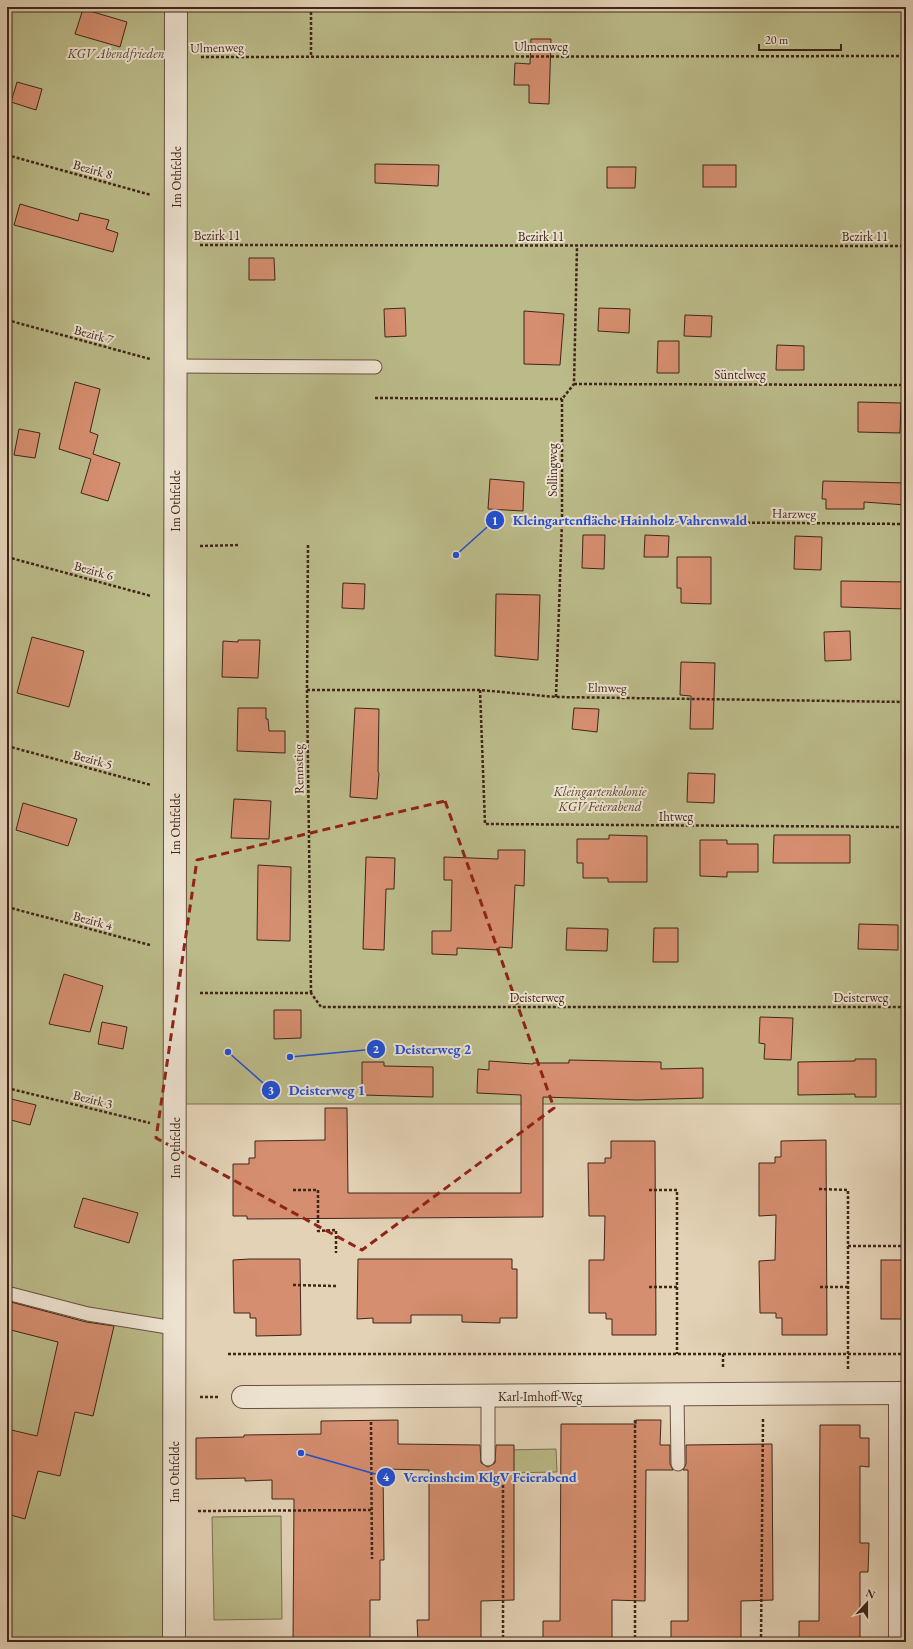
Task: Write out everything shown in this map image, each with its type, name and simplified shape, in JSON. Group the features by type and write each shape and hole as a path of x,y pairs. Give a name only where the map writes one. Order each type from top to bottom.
{"street":[{"name":"Im Othfelde","path":"174,1642 176,7"},
{"name":"Karl-Imhoff-Weg","path":"243,1397 903,1393"},
{"path":"900,1642 903,1393"}],"lane":[{"path":"175,366 375,366"},
{"path":"7,1293 88,1314 174,1328"},
{"path":"677,1395 678,1464"},
{"path":"488,1396 488,1459"}],"path":[{"path":"311,7 311,56"},
{"name":"Ulmenweg","path":"176,57 906,56"},
{"name":"Bezirk 8","path":"7,155 150,195 175,196"},
{"name":"Bezirk 11","path":"176,245 577,247 906,246"},
{"path":"375,398 562,399 574,384 577,247"},
{"name":"Bezirk 7","path":"7,320 175,366"},
{"name":"Süntelweg","path":"574,384 906,385"},
{"name":"Sollingweg","path":"556,697 562,521 562,399"},
{"name":"Harzweg","path":"562,521 906,524"},
{"path":"176,547 240,545"},
{"name":"Rennstieg","path":"308,545 307,690 311,992"},
{"name":"Bezirk 6","path":"7,557 175,603"},
{"name":"Elmweg","path":"307,690 480,690 556,697 906,702"},
{"name":"Ihtweg","path":"480,690 485,824 906,828"},
{"name":"Bezirk 5","path":"7,746 174,792"},
{"name":"Bezirk 4","path":"7,907 175,951"},
{"path":"175,994 311,992"},
{"name":"Deisterweg","path":"311,992 321,1007 906,1007"},
{"name":"Bezirk 3","path":"7,1088 152,1123 175,1126"},
{"path":"819,1189 848,1190 848,1394"},
{"path":"293,1190 318,1190 318,1231 336,1230 336,1253"},
{"path":"649,1190 677,1190 677,1354"},
{"path":"848,1246 906,1246"},
{"path":"293,1285 336,1286"},
{"path":"649,1287 677,1287"},
{"path":"820,1287 848,1287"},
{"path":"228,1354 906,1354"},
{"path":"174,1398 243,1397"},
{"path":"761,1642 763,1412"},
{"path":"635,1413 635,1642"},
{"path":"371,1414 372,1559"},
{"path":"503,1469 503,1642"},
{"path":"174,1511 372,1510"}],"highlighted area":[{"path":"445,801 554,1108 362,1250 156,1138 197,860"}],"green space":[{"path":"7,7 906,7 906,1104 175,1104 174,1642 7,1642"},
{"path":"556,1449 557,1472 504,1473 504,1450"},
{"path":"281,1516 282,1619 214,1620 212,1517"}],"building":[{"path":"83,9 127,22 120,47 75,34"},
{"path":"531,39 551,39 549,104 529,103 529,85 514,85 515,63 530,64"},
{"path":"17,82 42,89 36,110 11,102"},
{"path":"375,164 439,165 438,186 375,183"},
{"path":"703,165 736,165 736,187 703,187"},
{"path":"607,167 636,167 635,188 607,188"},
{"path":"20,204 78,221 80,213 109,220 106,229 118,233 113,252 14,225"},
{"path":"249,258 274,258 275,280 249,280"},
{"path":"405,308 406,336 385,337 384,309"},
{"path":"599,308 630,309 629,333 598,331"},
{"path":"524,311 564,314 560,365 524,364"},
{"path":"685,315 712,316 711,337 684,336"},
{"path":"658,341 679,341 679,373 657,373"},
{"path":"777,345 804,346 804,370 776,370"},
{"path":"75,382 100,389 90,432 98,435 93,454 120,463 108,501 81,493 91,459 59,449"},
{"path":"858,402 901,403 900,433 858,432"},
{"path":"19,429 40,433 35,458 14,455"},
{"path":"490,479 524,482 523,511 488,509"},
{"path":"823,481 906,483 906,505 864,502 864,509 826,509 826,499 822,499"},
{"path":"583,535 605,535 604,569 582,568"},
{"path":"645,535 669,536 668,557 644,557"},
{"path":"795,536 822,537 821,570 794,569"},
{"path":"677,557 711,557 711,604 681,603 681,588 677,588"},
{"path":"841,581 906,582 906,609 841,607"},
{"path":"343,583 365,584 364,609 342,608"},
{"path":"496,594 540,595 538,660 495,656"},
{"path":"850,631 851,660 825,661 824,632"},
{"path":"32,637 84,651 69,707 17,693"},
{"path":"238,640 260,640 258,678 222,677 223,641 238,642"},
{"path":"681,662 715,663 713,729 690,729 691,696 680,695"},
{"path":"238,708 266,708 266,719 268,719 269,731 285,731 285,753 237,751"},
{"path":"355,708 379,709 379,773 377,799 350,797"},
{"path":"574,708 599,709 597,732 572,729"},
{"path":"688,773 715,774 714,803 687,802"},
{"path":"234,799 271,801 269,839 231,838"},
{"path":"23,803 77,819 68,846 16,830"},
{"path":"609,835 647,836 647,882 608,882 608,878 583,878 583,863 577,863 577,839 609,839"},
{"path":"774,835 850,835 850,863 773,863"},
{"path":"700,840 727,840 727,844 758,844 758,872 727,872 727,877 700,876"},
{"path":"498,850 525,850 524,886 515,885 512,948 499,947 499,950 457,948 457,955 432,954 432,931 451,931 452,880 444,880 444,857 498,859"},
{"path":"366,857 395,858 394,889 386,889 384,950 363,949"},
{"path":"258,865 291,867 290,941 257,940"},
{"path":"859,924 898,925 898,950 858,949"},
{"path":"567,928 608,929 607,951 566,950"},
{"path":"654,928 678,928 678,962 653,962"},
{"path":"64,974 103,986 90,1032 49,1024"},
{"path":"274,1010 301,1010 301,1038 274,1039"},
{"path":"760,1017 793,1018 791,1060 764,1059 765,1044 759,1043"},
{"path":"102,1022 127,1027 123,1049 98,1044"},
{"path":"855,1059 876,1059 876,1097 855,1097 855,1094 798,1095 798,1062 855,1061"},
{"path":"569,1060 661,1062 661,1069 703,1068 703,1098 637,1100 543,1097 543,1217 247,1219 247,1216 233,1216 233,1164 249,1164 249,1158 255,1158 255,1141 325,1140 325,1108 347,1108 348,1193 521,1193 521,1095 477,1093 478,1069 489,1070 489,1061 533,1064 569,1063"},
{"path":"362,1062 384,1062 384,1066 433,1067 433,1097 362,1095"},
{"path":"7,1098 36,1105 30,1125 7,1119"},
{"path":"826,1140 827,1335 782,1335 782,1318 776,1318 776,1313 760,1313 759,1261 775,1260 776,1215 759,1216 759,1163 775,1163 775,1157 781,1157 781,1141"},
{"path":"611,1141 655,1141 656,1335 612,1335 612,1319 606,1319 606,1313 589,1313 589,1260 604,1260 605,1216 589,1216 588,1163 605,1163 605,1158 611,1158"},
{"path":"83,1198 138,1213 129,1243 74,1227"},
{"path":"300,1259 301,1335 256,1336 256,1318 250,1318 250,1313 234,1313 233,1260"},
{"path":"358,1259 512,1259 512,1269 517,1269 517,1318 500,1318 500,1323 462,1322 462,1315 411,1315 411,1323 373,1323 373,1318 357,1319"},
{"path":"881,1260 906,1260 906,1319 881,1319"},
{"path":"7,1301 86,1322 114,1326 93,1416 75,1412 60,1476 38,1471 25,1519 7,1514 7,1429 37,1436 58,1342 7,1329"},
{"path":"398,1420 398,1444 480,1445 481,1463 488,1467 495,1463 496,1445 514,1445 514,1600 481,1601 481,1642 418,1642 417,1620 429,1620 429,1470 383,1469 384,1560 380,1560 380,1600 370,1600 370,1640 293,1641 294,1499 272,1499 272,1480 245,1481 245,1478 196,1479 196,1438 244,1437 244,1435 321,1434 321,1421"},
{"path":"636,1420 661,1420 660,1445 670,1445 670,1464 673,1470 646,1470 645,1601 612,1600 612,1642 543,1642 543,1621 560,1621 561,1424 636,1424"},
{"path":"820,1425 860,1425 860,1438 869,1438 869,1467 860,1466 860,1543 869,1543 868,1572 860,1572 860,1642 799,1642 799,1621 819,1621"},
{"path":"772,1444 773,1600 741,1601 741,1642 671,1642 671,1621 688,1621 688,1470 683,1470 686,1464 686,1445"}],"place":[{"name":"Kleingartenfläche Hainholz-Vahrenwald","path":"456,555"},
{"name":"Deisterweg 1","path":"228,1052"},
{"name":"Deisterweg 2","path":"290,1057"},
{"name":"Vereinsheim KlgV Feierabend","path":"301,1453"}],"park label":[{"name":"KGV Abendfrieden","path":"116,53"},
{"name":"Kleingartenkolonie KGV Feierabend","path":"600,798"}]}
